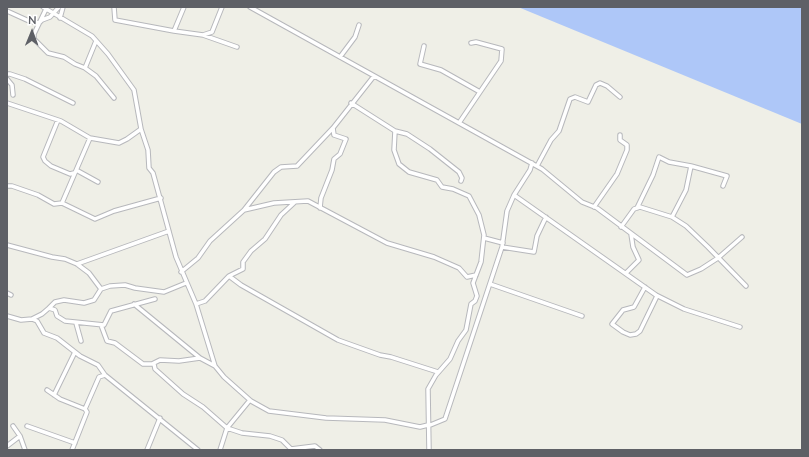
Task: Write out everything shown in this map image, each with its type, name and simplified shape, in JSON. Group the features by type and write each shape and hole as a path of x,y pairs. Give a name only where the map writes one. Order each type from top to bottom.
{"street":[{"path":"7,11 29,21 39,23 50,17 59,7"},
{"path":"60,18 63,7"},
{"path":"114,7 115,20 202,36 237,47"},
{"path":"174,31 184,7"},
{"path":"212,40 212,32 222,7"},
{"path":"250,7 537,166 582,202 594,207 687,275 701,269 718,258 742,238"},
{"path":"114,98 96,76 85,68 64,57 48,54 34,39 34,34 44,8 52,14 83,30 96,41 108,54 134,90 141,129 148,150 149,168 154,173 181,272 196,304 216,366 224,377 250,400 269,411 326,418 384,420 420,427 428,426 445,419 502,245 507,211 514,195 530,170 532,163"},
{"path":"340,57 355,37 359,25"},
{"path":"202,36 212,32"},
{"path":"85,68 96,41"},
{"path":"458,123 501,61 502,49 481,43 471,43"},
{"path":"424,46 420,64 441,70 480,92"},
{"path":"7,74 25,79 73,103"},
{"path":"181,272 198,258 210,241 244,210 274,172 281,167 297,166 332,128 374,76"},
{"path":"7,79 12,85 12,95"},
{"path":"537,166 551,140 560,131 570,99 575,97 588,102 596,85 600,83 607,86 620,97"},
{"path":"7,103 58,120 90,138 119,143 128,139 141,129"},
{"path":"351,103 358,109 370,114 395,131 407,134 430,149 459,172 462,178 461,181"},
{"path":"58,120 43,157 45,161 51,166 70,174 76,172 98,182"},
{"path":"320,208 321,198 332,170 334,159 340,154 346,139 334,135 332,128"},
{"path":"395,131 394,150 399,164 409,172 437,180 442,187 453,188 469,196 479,215 484,238 482,257 473,283 477,296 475,301 471,304 466,330 458,341 447,363 438,372 427,392 428,426 430,438 429,450"},
{"path":"594,207 617,174 627,150 627,145 620,140 620,135"},
{"path":"62,204 90,138"},
{"path":"638,208 653,175 658,157 669,162 691,166 727,176 723,186"},
{"path":"672,217 686,190 691,166"},
{"path":"7,186 12,186 38,195 54,204 62,204 96,219 114,211 161,198"},
{"path":"514,195 657,296 684,308 740,327"},
{"path":"244,210 274,203 308,201 387,243 434,256 459,268 467,277 476,275"},
{"path":"196,304 205,301 229,276 243,269 243,262 265,239 281,215 295,202"},
{"path":"621,227 634,209 638,208 649,209 672,217 686,226 746,286"},
{"path":"484,238 502,245 534,252 537,236 546,218"},
{"path":"77,264 169,231"},
{"path":"626,273 639,260 633,247 631,234"},
{"path":"7,245 65,259 77,264 89,274 100,289"},
{"path":"229,276 241,286 338,340 380,355 438,372"},
{"path":"100,289 125,284 135,288 164,292 186,283"},
{"path":"490,284 582,316"},
{"path":"645,287 634,307 623,310 612,324 630,335 636,334 640,331 657,296"},
{"path":"7,316 21,320 32,319 42,314 55,302 64,300 84,303 94,300 100,289"},
{"path":"49,308 55,310 57,316 65,321 104,325 111,311 155,299"},
{"path":"134,304 200,358 216,366"},
{"path":"32,319 37,322 44,332 61,340 75,352 98,365 105,375 198,450"},
{"path":"76,323 81,341"},
{"path":"101,325 108,341 115,343 143,364 154,364 160,360 179,361 200,358"},
{"path":"54,395 75,352"},
{"path":"154,364 155,369 183,394 202,407 227,428 242,433 270,436 282,440 291,449 315,446 320,450"},
{"path":"72,450 87,412 85,409 99,377 105,375"},
{"path":"47,390 66,402 85,409"},
{"path":"220,450 227,428 250,400"},
{"path":"147,450 160,418"},
{"path":"13,426 20,436 25,450"},
{"path":"27,426 76,443"},
{"path":"7,446 20,436"}],"water":[{"path":"518,7 802,8 802,124"}]}
